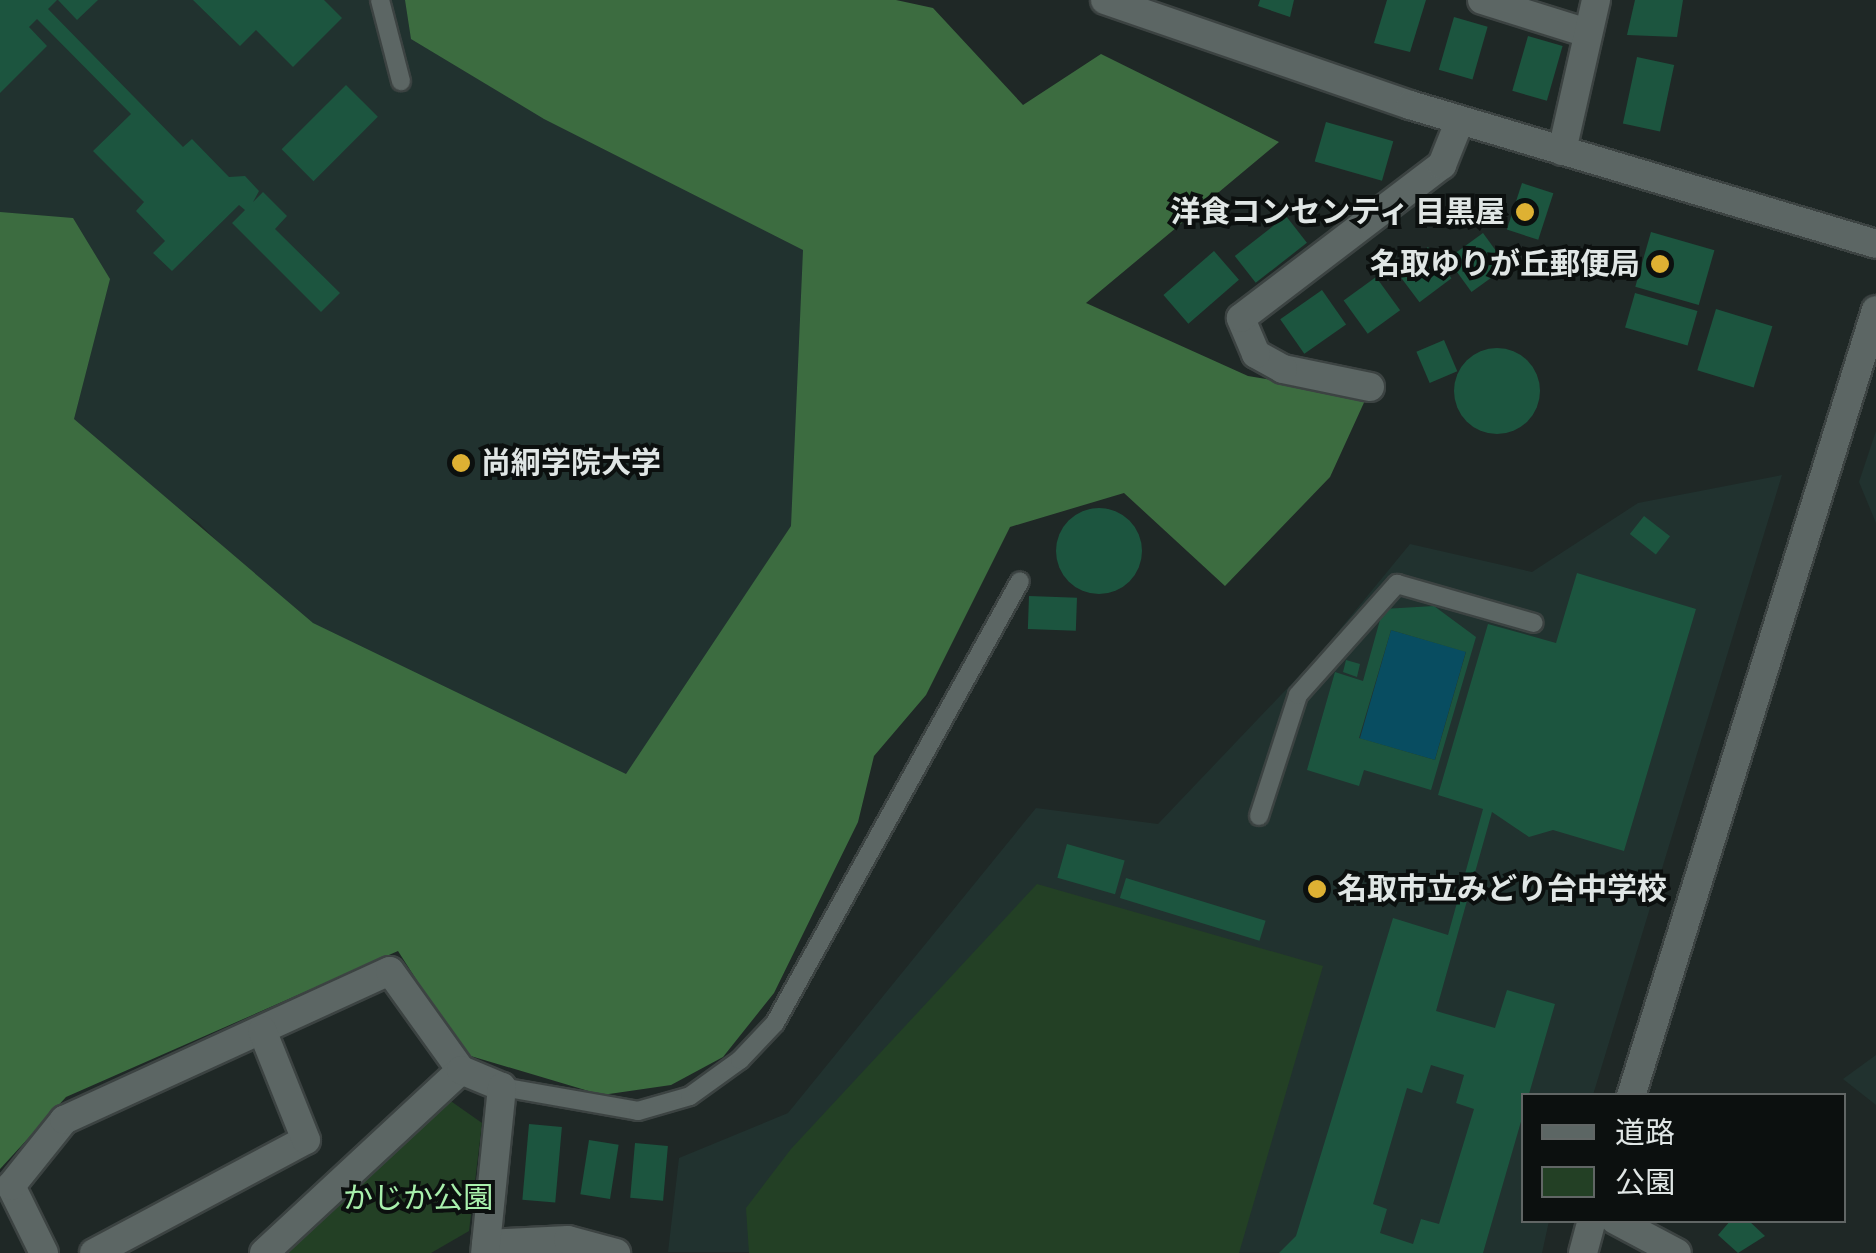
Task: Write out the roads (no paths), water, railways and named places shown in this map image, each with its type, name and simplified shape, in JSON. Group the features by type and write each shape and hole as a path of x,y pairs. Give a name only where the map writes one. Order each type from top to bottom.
{"street":[{"path":"1105,0 1460,120 1876,244"},
{"path":"1482,0 1588,33"},
{"path":"1562,152 1596,0"},
{"path":"1370,387 1283,369 1256,354 1241,318 1442,166 1460,120"},
{"path":"1632,1093 1876,310"},
{"path":"44,1253 11,1186 64,1120 390,971 461,1070 502,1086 486,1249 568,1240 616,1253"},
{"path":"94,1253 306,1140 262,1030"},
{"path":"264,1253 461,1070"},
{"path":"1582,1253 1591,1223"},
{"path":"1621,1223 1677,1253"}],"lane":[{"path":"380,0 401,81"},
{"path":"502,1086 638,1111 690,1096 740,1060 775,1023 1020,581"},
{"path":"1259,816 1298,695 1396,584 1534,623"}],"water":[{"path":"1391,630 1466,651 1435,760 1360,739"}],"place":[{"name":"洋食コンセンティ 目黒屋","path":"1525,212"},
{"name":"名取ゆりが丘郵便局","path":"1660,264"},
{"name":"尚絅学院大学","path":"461,463"},
{"name":"名取市立みどり台中学校","path":"1317,889"}],"park label":[{"name":"かじか公園","path":"418,1198"}]}
